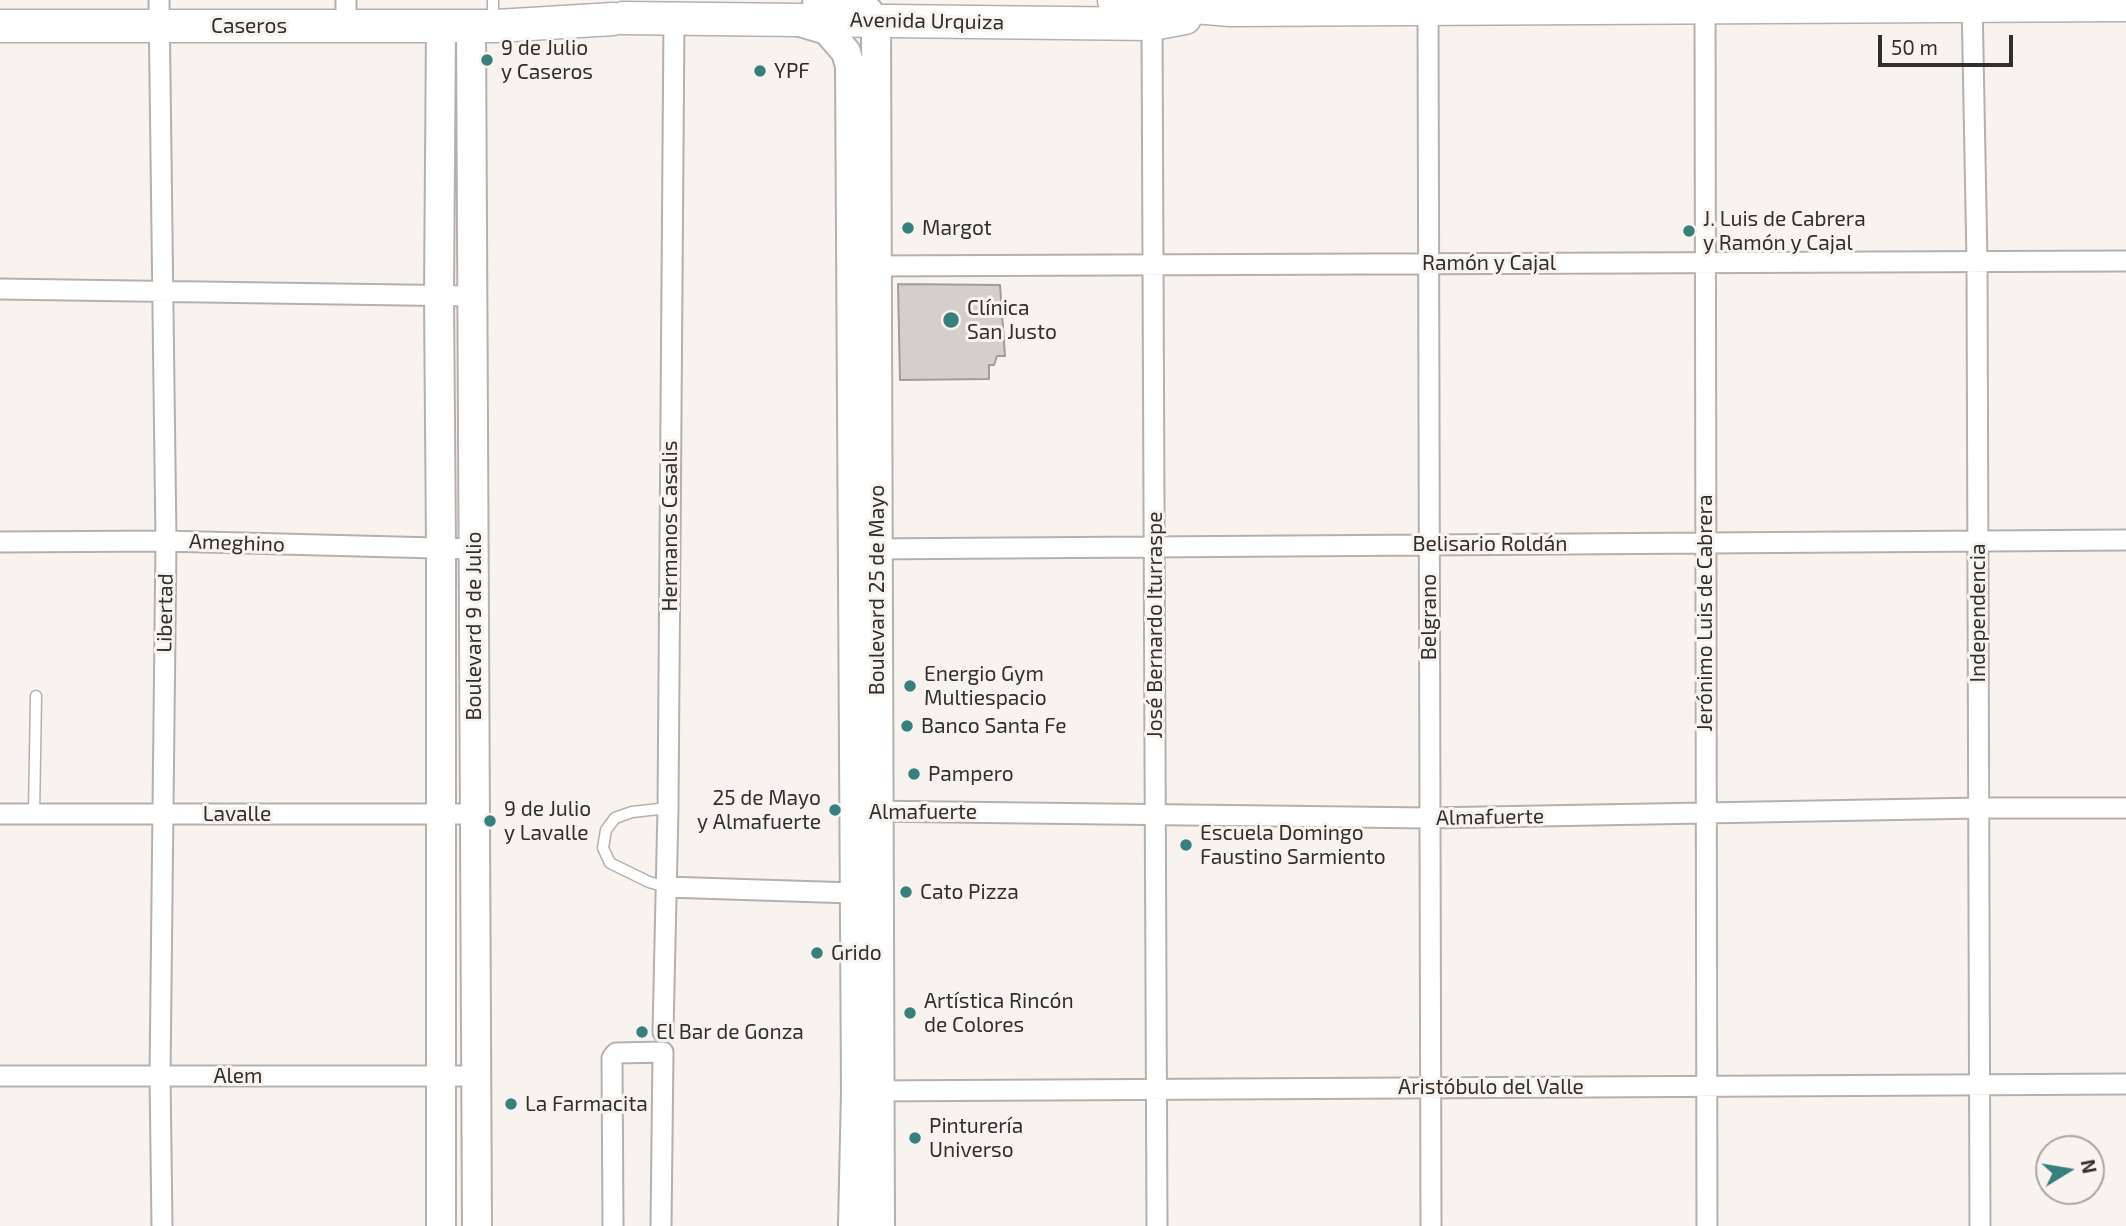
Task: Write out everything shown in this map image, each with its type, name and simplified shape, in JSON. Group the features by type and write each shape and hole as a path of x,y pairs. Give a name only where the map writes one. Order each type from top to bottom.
{"main road":[{"name":"Caseros","path":"479,21 530,13 542,0"},
{"path":"568,0 593,16 618,19"},
{"path":"817,0 855,5 867,11 876,21"},
{"name":"Avenida Urquiza","path":"1114,0 1230,10 1379,5 1428,8 1705,4 2126,5"},
{"name":"Avenida Urquiza","path":"618,19 667,10 791,19 1152,24 1230,10"},
{"name":"Caseros","path":"0,26 158,13 346,13 479,21 618,19"},
{"name":"Boulevard 25 de Mayo","path":"791,19 827,30 846,52 850,66 864,266"},
{"name":"Boulevard 9 de Julio","path":"477,1226 472,296 479,21"},
{"name":"Boulevard 9 de Julio","path":"441,1226 439,296 479,21"},
{"name":"Boulevard 25 de Mayo","path":"853,1226 868,1091 864,266 876,21"},
{"name":"Boulevard 25 de Mayo","path":"867,811 853,893 880,1226"}],"street":[{"name":"Independencia","path":"1972,3 1977,261 1980,1226"},
{"name":"Jerónimo Luis de Cabrera","path":"1705,4 1707,1226"},
{"name":"Belgrano","path":"1428,8 1430,1226"},
{"name":"Hermanos Casalis","path":"661,1226 668,808 667,10"},
{"name":"Libertad","path":"158,13 166,541 160,1076 162,1226"},
{"name":"José Bernardo Iturraspe","path":"1152,24 1157,1226"},
{"name":"Ramón y Cajal","path":"864,266 2126,261"},
{"path":"0,289 472,296"},
{"name":"Belisario Roldán","path":"865,549 2126,540"},
{"name":"Ameghino","path":"0,542 166,541 474,548"},
{"name":"Almafuerte","path":"867,811 1429,818 1979,808 2126,808"},
{"name":"Lavalle","path":"0,814 475,814"},
{"path":"666,887 853,893"},
{"path":"613,1226 612,1058 616,1053 663,1042"},
{"name":"Alem","path":"0,1076 476,1076"},
{"name":"Aristóbulo del Valle","path":"868,1091 2126,1084"}],"lane":[{"path":"34,814 36,696"},
{"path":"666,887 649,882 610,863 603,848 606,830 615,818 632,812 668,808"}],"building":[{"name":"Clínica San Justo","path":"898,284 1000,285 1005,356 997,356 994,365 989,365 989,379 900,380"}],"place":[{"name":"9 de Julio y Caseros","path":"487,60"},
{"name":"YPF","path":"760,71"},
{"name":"Margot","path":"908,228"},
{"name":"J. Luis de Cabrera y Ramón y Cajal","path":"1689,231"},
{"name":"Clínica San Justo","path":"951,320"},
{"name":"Energio Gym Multiespacio","path":"910,686"},
{"name":"Banco Santa Fe","path":"907,726"},
{"name":"Pampero","path":"914,774"},
{"name":"25 de Mayo y Almafuerte","path":"835,810"},
{"name":"9 de Julio y Lavalle","path":"490,821"},
{"name":"Escuela Domingo Faustino Sarmiento","path":"1186,845"},
{"name":"Cato Pizza","path":"906,892"},
{"name":"Grido","path":"817,953"},
{"name":"Artística Rincón de Colores","path":"910,1013"},
{"name":"El Bar de Gonza","path":"642,1032"},
{"name":"La Farmacita","path":"511,1104"},
{"name":"Pinturería Universo","path":"915,1138"}]}
